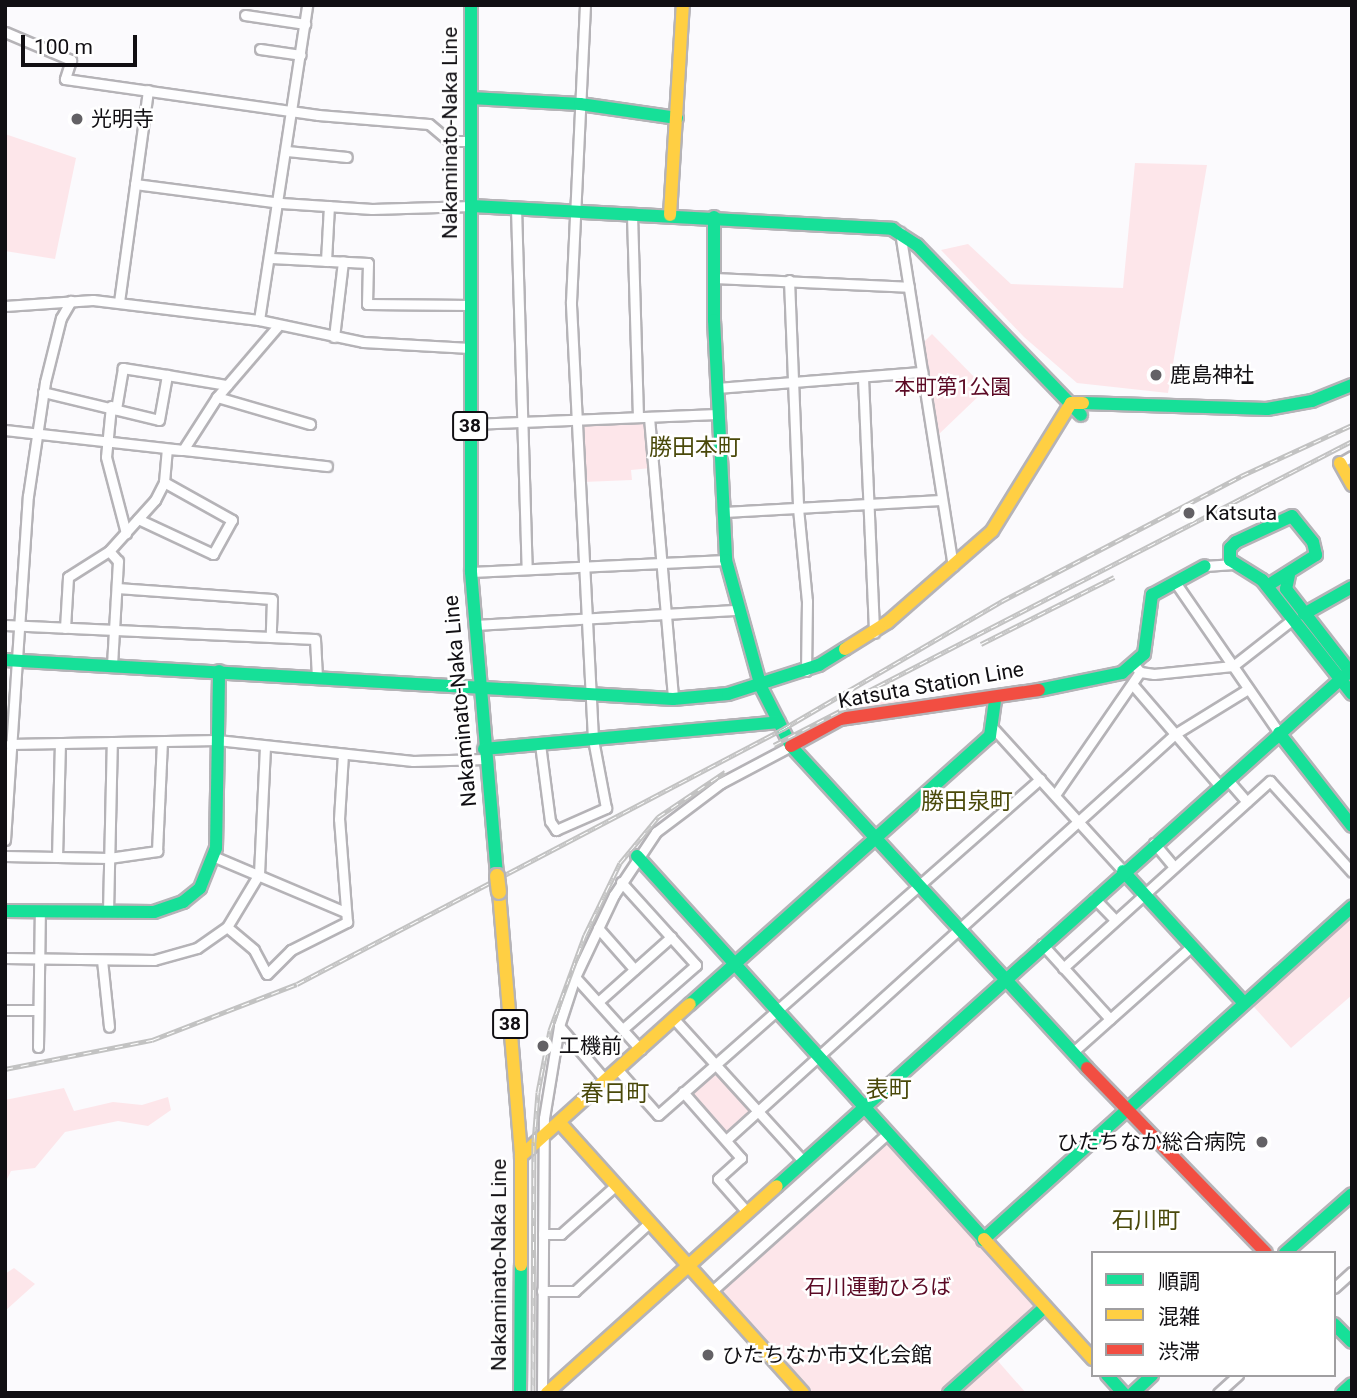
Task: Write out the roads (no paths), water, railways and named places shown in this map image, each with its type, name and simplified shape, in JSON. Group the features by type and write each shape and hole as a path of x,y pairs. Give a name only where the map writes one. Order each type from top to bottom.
{"street":[{"path":"260,320 281,204 307,5"},
{"name":"Nakaminato-Naka Line","path":"471,5 471,572 521,1156 520,1393"},
{"path":"540,744 550,821 556,830 606,808 593,739 571,302 585,5"},
{"path":"670,215 683,5"},
{"path":"245,15 305,24"},
{"path":"5,32 71,60 65,79 292,110 429,124 449,141 471,141"},
{"path":"260,49 301,55"},
{"path":"119,302 148,90"},
{"path":"471,98 580,104 677,118"},
{"path":"287,151 347,157"},
{"path":"135,184 281,204 440,210 472,206 714,217 900,232 1080,415"},
{"path":"326,261 329,206"},
{"path":"516,208 527,569"},
{"path":"632,215 638,417"},
{"path":"714,217 713,278 726,560 761,687 791,746 1003,981 1129,1108 1264,1251"},
{"path":"900,232 953,566"},
{"path":"271,258 368,263 367,304 470,305"},
{"path":"334,337 344,262"},
{"path":"713,278 909,287"},
{"path":"789,281 798,508 807,601 806,671"},
{"path":"5,840 10,744 10,661 36,433 61,318 71,301"},
{"path":"5,306 71,301 119,302 260,320 277,327 334,337 470,348"},
{"path":"183,450 217,397 277,327"},
{"path":"125,533 106,443 123,369 227,385"},
{"path":"718,388 922,372"},
{"path":"43,392 159,420 167,375"},
{"path":"863,378 874,633"},
{"path":"1071,403 1267,409 1312,401 1352,385"},
{"path":"217,397 310,424"},
{"path":"10,661 479,685 673,699 761,687 806,671 874,633 953,566 1000,522 1071,403"},
{"path":"470,424 719,414"},
{"path":"649,417 673,699"},
{"path":"5,430 327,466"},
{"path":"65,628 68,577 109,551 155,500 164,482 167,449"},
{"path":"1346,459 1352,485"},
{"path":"138,519 213,554 232,520 164,482"},
{"path":"724,512 941,500"},
{"path":"1232,558 1236,542 1292,516 1313,542 1315,555 1289,575 1267,586"},
{"path":"109,551 118,561 113,665"},
{"path":"1055,795 1133,685 1146,645 1152,595 1205,566 1232,558"},
{"path":"1232,558 1267,586 1299,617 1348,673 1352,694"},
{"path":"471,572 726,560"},
{"path":"1289,575 1286,589 1299,617"},
{"path":"1175,582 1279,733 1352,826"},
{"path":"1138,669 1233,666 1299,617 1352,587"},
{"path":"117,588 272,599 271,637"},
{"path":"475,625 739,610"},
{"path":"5,625 316,639 317,676"},
{"name":"Katsuta Station Line","path":"791,746 839,719 995,699 1138,669"},
{"path":"5,911 154,912 183,902 206,879 215,857 219,671"},
{"path":"791,746 695,800 667,821 637,856 621,882 575,977 559,1026 543,1136 542,1292 545,1393 563,1388 689,1265 862,1107 1154,843 1348,673"},
{"path":"1133,685 1175,734 1247,802"},
{"path":"726,1140 1175,734 1248,689"},
{"path":"995,699 994,729 1244,1003"},
{"path":"10,744 217,740 413,761 485,754 540,744 779,722"},
{"path":"521,1156 876,840 994,729"},
{"path":"108,912 112,742"},
{"path":"5,856 109,859 157,851 162,742"},
{"path":"57,857 60,743"},
{"path":"5,958 163,958 197,948 228,927 259,874 265,746"},
{"path":"228,927 254,950 267,974 291,950 346,922 339,818 343,754"},
{"path":"618,1070 658,1115 1040,779"},
{"path":"1063,968 1270,781 1352,872"},
{"path":"1154,843 1174,867"},
{"path":"637,856 816,1057 1091,1357"},
{"path":"215,857 345,912"},
{"path":"621,882 696,965 623,1030"},
{"path":"1094,898 1115,920"},
{"path":"983,1240 1350,910"},
{"path":"38,1047 40,911"},
{"path":"598,928 635,969"},
{"path":"598,1002 671,937"},
{"path":"1042,944 1110,1018"},
{"path":"1073,1052 1192,947"},
{"path":"102,960 109,1027"},
{"path":"575,977 640,1050"},
{"path":"5,1010 37,1010"},
{"path":"674,1019 803,1161"},
{"path":"559,1026 606,1081"},
{"path":"683,1092 741,1158 718,1179 747,1212"},
{"path":"560,1123 803,1393"},
{"path":"712,1291 887,1134"},
{"path":"543,1234 561,1234 616,1185"},
{"path":"1287,1251 1352,1194"},
{"path":"542,1292 575,1291 650,1222"},
{"path":"1336,1286 1352,1272"},
{"path":"949,1393 1045,1307"},
{"path":"1336,1326 1352,1342"},
{"path":"1110,1377 1124,1393"},
{"path":"1133,1393 1150,1377"},
{"path":"1218,1393 1236,1377"},
{"path":"1342,1393 1352,1384"}],"railway":[{"path":"5,1069 152,1040 297,984 783,729 1002,601 1241,476 1352,425"},
{"path":"849,701 1352,441"},
{"path":"981,644 1114,577"},
{"path":"774,745 861,700"},
{"path":"533,1393 534,1142 538,1092 550,1030 585,935 620,863 658,817 725,772"}],"place":[{"name":"光明寺","path":"77,119"},
{"name":"鹿島神社","path":"1156,375"},
{"name":"Katsuta","path":"1189,513"},
{"name":"工機前","path":"543,1046"},
{"name":"ひたちなか総合病院","path":"1262,1142"},
{"name":"ひたちなか市文化会館","path":"708,1355"}],"district":[{"name":"勝田本町","path":"695,448"},
{"name":"勝田泉町","path":"967,802"},
{"name":"表町","path":"889,1090"},
{"name":"春日町","path":"615,1094"},
{"name":"石川町","path":"1146,1221"}],"park label":[{"name":"本町第1公園","path":"953,387"},
{"name":"石川運動ひろば","path":"878,1287"}]}
